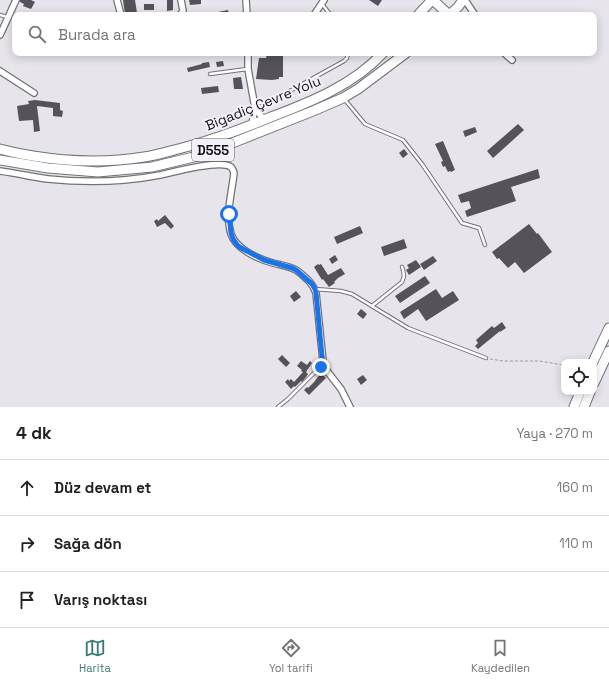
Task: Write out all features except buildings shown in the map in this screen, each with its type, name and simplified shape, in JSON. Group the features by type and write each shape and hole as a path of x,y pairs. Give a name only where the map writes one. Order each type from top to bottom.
{"highway":[{"path":"421,12 432,0 446,12"},
{"path":"452,12 464,0"},
{"name":"Bigadiç Çevre Yolu","path":"0,149 48,159 82,161 109,161 145,157 167,152 203,142 308,103 338,88 379,56"},
{"name":"Bigadiç Çevre Yolu","path":"0,160 48,168 98,172 152,167 202,155 343,98 358,89 402,56"},
{"path":"594,359 609,328"},
{"path":"597,377 609,351"},
{"path":"574,407 579,395"},
{"path":"584,407 589,395"}],"street":[{"path":"0,36 16,0"},
{"path":"117,0 120,12"},
{"path":"181,0 183,12"},
{"path":"246,0 246,12"},
{"path":"464,0 473,12"},
{"path":"316,12 323,2"},
{"path":"248,56 248,69 255,106 252,124"},
{"path":"507,56 512,60"},
{"path":"0,71 34,93"},
{"path":"255,106 264,120"},
{"path":"0,171 47,179 96,182 145,178 208,165 229,166 234,173 229,221 231,233 236,243 243,249 264,260 296,270 312,284 315,289 324,366 341,389 350,407"}],"lane":[{"path":"323,2 328,12"},
{"path":"0,15 8,18"},
{"path":"255,106 279,97 344,60 347,56"},
{"path":"210,74 248,69"},
{"path":"343,98 365,124 403,140 422,164 462,223 479,228 485,245"},
{"path":"372,306 402,282 404,276 402,267"},
{"path":"315,289 346,292 356,296 408,328 486,358"},
{"path":"278,407 317,370 324,366"}],"path":[{"path":"486,358 503,361 539,361 561,365"}],"route":[{"path":"229,214 231,233 238,246 264,260 296,270 314,286 324,366 321,367"}]}
